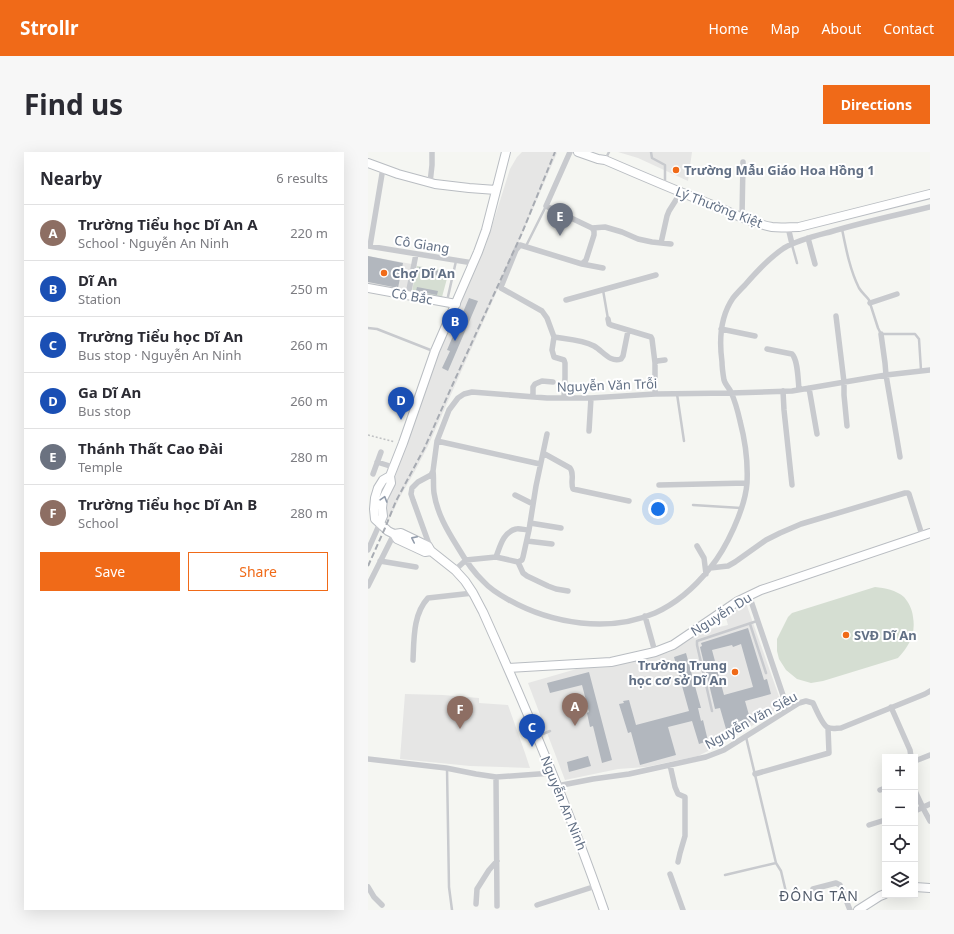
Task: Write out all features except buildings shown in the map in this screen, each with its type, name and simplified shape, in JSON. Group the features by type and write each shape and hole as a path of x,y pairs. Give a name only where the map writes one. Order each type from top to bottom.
{"main road":[{"path":"380,523 383,516 383,499 391,483 390,476 393,467 435,352 486,230 506,152"},
{"name":"Lý Thường Kiệt","path":"578,152 605,160 742,217 772,227 799,227 930,194"},
{"name":"Lý Thường Kiệt","path":"593,152 600,155 605,160"},
{"path":"368,163 435,184 496,190"},
{"name":"Cô Bắc","path":"368,288 456,304"},
{"path":"390,476 383,480 378,488 371,509 375,518 382,526 394,534 397,539 425,552 431,551"},
{"name":"Nguyễn Du","path":"508,668 611,662 654,652 673,645 749,595 926,534"},
{"name":"Nguyễn An Ninh","path":"431,551 455,570 465,581 483,612 538,736 604,910"},
{"path":"918,887 930,888"},
{"path":"858,910 882,895"}],"street":[{"path":"430,182 432,152"},
{"path":"570,152 546,206 592,228 605,226 638,239 672,244"},
{"path":"742,217 743,162"},
{"path":"369,246 383,168"},
{"path":"661,243 667,216 681,192"},
{"name":"Nguyễn Văn Trỗi","path":"930,207 808,238 792,244 771,258 756,271 733,298 726,311 721,329 720,346 724,381 731,393 740,420 744,440 747,483 742,508 723,550 706,574 677,601 654,613 632,620 596,624 558,620 540,615 518,606 499,595 484,582 466,560 441,518 434,494 433,471 437,440 449,410 458,398 464,394 472,392 533,397 591,398 677,393 731,393 783,391 886,375 930,370"},
{"path":"582,264 586,260 594,235 592,228"},
{"path":"788,228 792,244"},
{"path":"808,238 815,264"},
{"path":"564,397 565,363 564,360 554,357 552,350 554,337 542,311 501,287 518,246 521,244 582,264 603,268"},
{"name":"Cô Giang","path":"369,246 473,263"},
{"path":"408,295 416,254"},
{"path":"566,300 656,275"},
{"path":"870,303 897,294"},
{"path":"836,316 848,426"},
{"path":"608,319 609,324 651,337 655,363 655,394"},
{"path":"721,329 755,336"},
{"path":"554,337 573,340 593,346 616,361 623,356 628,330"},
{"path":"881,334 886,375 900,457"},
{"path":"767,349 794,355 800,389"},
{"path":"655,363 657,361 665,360"},
{"path":"533,397 533,386 535,384 542,381 553,382"},
{"path":"809,388 817,434"},
{"path":"783,391 792,485"},
{"path":"589,431 591,398"},
{"path":"455,570 466,560 496,558 518,562 522,560 529,530 542,453 547,434"},
{"path":"437,440 540,464"},
{"path":"374,474 381,452"},
{"path":"542,453 572,470 573,474 571,484 573,489 629,501"},
{"path":"377,462 393,467"},
{"path":"431,551 411,494 412,488 418,482 431,475 433,471"},
{"path":"659,485 747,483"},
{"path":"710,568 728,566 766,540 801,524 905,493 909,494 926,534"},
{"path":"515,495 533,504"},
{"path":"368,550 380,523"},
{"path":"530,523 561,528"},
{"path":"496,558 502,540 508,533 516,528 529,530"},
{"path":"368,586 394,534"},
{"path":"526,541 552,544"},
{"path":"698,546 704,558 706,574"},
{"path":"380,561 416,567"},
{"path":"518,562 523,572 527,576 548,586 568,591"},
{"path":"413,660 415,627 423,604 428,598 473,593"},
{"path":"749,595 788,710"},
{"path":"645,616 654,652"},
{"path":"755,774 829,753 828,728 841,728 926,694 930,691"},
{"name":"Nguyễn Văn Siêu","path":"557,786 629,774 706,758 724,750 799,703 806,701 813,703 828,728"},
{"path":"891,707 911,754"},
{"path":"918,760 930,755"},
{"path":"368,759 446,768 496,777 552,773"},
{"path":"670,765 674,787 678,794 685,797 685,836 678,862"},
{"path":"496,777 497,906"},
{"path":"918,798 930,821"},
{"path":"918,810 930,804"},
{"path":"869,825 882,821"},
{"path":"476,904 477,889 489,870 497,862"},
{"path":"670,874 683,910"},
{"path":"813,889 836,883 840,885 850,910"},
{"path":"537,905 596,886"},
{"path":"368,887 374,897 382,905"}],"lane":[{"path":"605,160 609,152"},
{"path":"651,152 652,158 665,165 665,186"},
{"path":"526,246 546,206"},
{"path":"842,229 850,262 859,289 867,297 870,303 881,334 915,334 919,339 921,371"},
{"path":"792,244 797,262"},
{"path":"447,302 456,260"},
{"path":"603,290 608,319"},
{"path":"368,328 377,329 435,352"},
{"path":"677,393 684,441"},
{"path":"693,505 742,508"},
{"path":"712,711 697,641 758,621"},
{"path":"750,624 766,673"},
{"path":"538,736 550,731"},
{"path":"746,736 776,863 781,871 786,892"},
{"path":"446,768 449,887 452,910"},
{"path":"725,875 776,863"}],"path":[{"path":"368,435 403,443"}],"shaded area":[{"path":"522,152 557,153 428,446 389,520 385,516 384,508 438,355 486,245 510,169 517,157"},
{"name":"Trường Mẫu Giáo Hoa Hồng 1","path":"618,152 692,152 688,181 638,158"},
{"name":"Chợ Dĩ An","path":"368,256 417,265 412,291 368,284"},
{"path":"417,266 449,271 442,297 412,291"},
{"name":"SVĐ Dĩ An","path":"875,587 890,590 904,597 913,614 914,623 911,639 898,658 823,681 811,683 797,679 786,670 779,659 777,639 788,617 792,613"},
{"path":"746,603 782,705 749,728 698,756 646,767 618,769 565,780 528,683 580,668 609,667 670,652 706,630 728,625 726,618"},
{"path":"405,694 479,698 479,703 508,705 530,768 470,766 400,759"}],"railway":[{"path":"368,566 396,501 424,449 522,233 555,152"}],"place":[{"name":"Trường Mẫu Giáo Hoa Hồng 1","path":"676,170"},
{"name":"Thánh Thất Cao Đài","path":"560,236"},
{"name":"Chợ Dĩ An","path":"384,273"},
{"name":"Dĩ An","path":"455,341"},
{"name":"Ga Dĩ An","path":"401,420"},
{"name":"SVĐ Dĩ An","path":"846,635"},
{"name":"Trường Trung học cơ sở Dĩ An","path":"735,672"},
{"name":"Trường Tiểu học Dĩ An A","path":"575,726"},
{"name":"Trường Tiểu học Dĩ An B","path":"460,729"},
{"name":"Trường Tiểu học Dĩ An","path":"532,747"}],"district":[{"name":"ĐÔNG TÂN","path":"819,895"}]}
